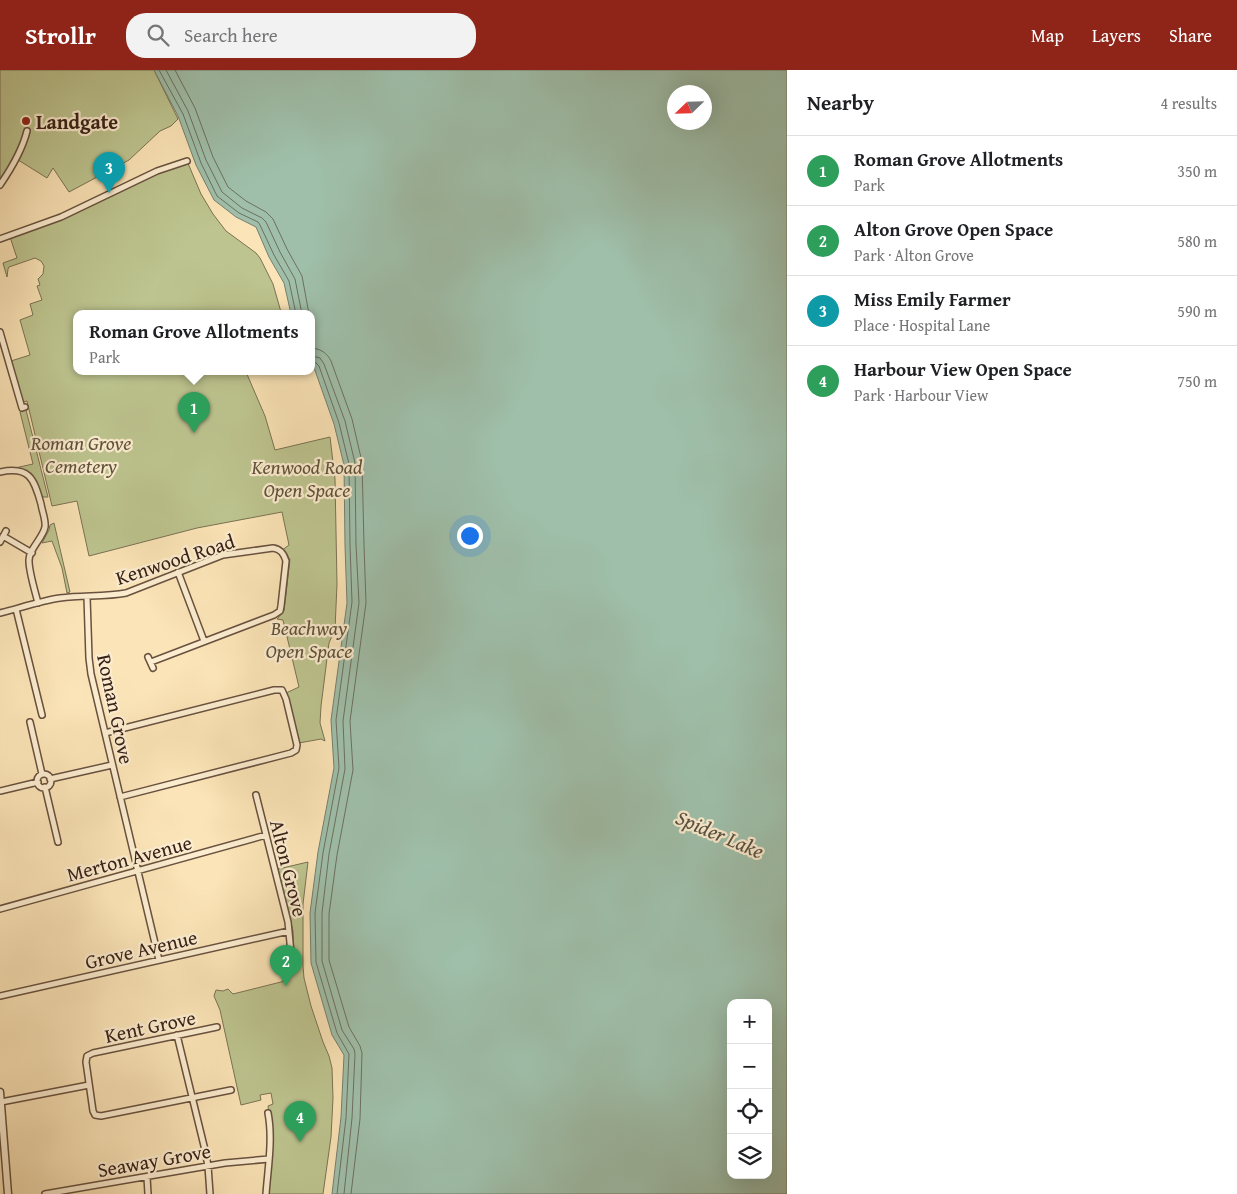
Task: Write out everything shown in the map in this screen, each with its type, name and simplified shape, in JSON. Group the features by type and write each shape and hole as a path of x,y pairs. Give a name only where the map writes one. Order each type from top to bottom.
{"street":[{"path":"0,185 20,152 27,131"},
{"path":"1,237 30,229 61,217 157,171 187,160"},
{"path":"0,332 22,408 25,406"},
{"path":"0,472 16,470 28,475 35,484 45,524 45,529 29,561 38,603"},
{"path":"0,542 6,531"},
{"path":"3,536 32,552"},
{"name":"Kenwood Road","path":"0,613 60,598 111,596 126,593 223,555 278,548 286,561 280,611 274,616 150,659 153,668"},
{"path":"178,572 204,641"},
{"name":"Roman Grove","path":"87,597 91,674 159,960"},
{"path":"16,610 42,715"},
{"path":"105,734 274,690 282,690 297,745 296,750 291,753 120,797"},
{"path":"30,722 42,774 38,782"},
{"path":"50,779 112,765"},
{"path":"42,774 50,779"},
{"path":"45,787 50,784 50,779"},
{"path":"38,782 40,786 45,787"},
{"path":"0,791 38,782"},
{"path":"45,787 58,842"},
{"name":"Alton Grove","path":"256,795 289,931 292,953 291,964 286,978"},
{"name":"Merton Avenue","path":"0,909 266,836"},
{"name":"Grove Avenue","path":"0,996 289,931"},
{"name":"Kent Grove","path":"89,1085 86,1062 89,1055 217,1027"},
{"path":"177,1036 200,1126 208,1166 210,1194"},
{"path":"1,1102 89,1085 93,1111 95,1115 101,1116 231,1090"},
{"path":"0,1092 1,1124 8,1194"},
{"path":"266,1194 270,1125 268,1113"},
{"name":"Seaway Grove","path":"45,1194 80,1191 208,1166 269,1159"},
{"path":"147,1177 148,1194"}],"green space":[{"path":"0,70 154,70 178,119 171,126 160,131 129,160 69,192 53,168 47,178 15,158 0,182"},
{"path":"187,161 201,194 213,214 226,231 260,258 273,284 280,310 73,310 73,375 247,375 265,416 275,450 330,437 335,479 337,584 335,629 329,643 321,706 320,723 325,741 321,739 299,743 286,693 299,687 283,620 277,619 284,611 290,559 281,551 289,545 282,512 197,528 89,556 77,501 52,506 27,401 23,402 11,361 30,355 20,320 33,315 30,304 42,300 37,286 40,285 38,279 43,274 44,266 41,261 35,258 9,267 7,277 3,263 17,258 10,237 157,171"},
{"path":"26,410 48,497 43,497 36,482 29,474 15,468 33,464 20,412"},
{"path":"54,523 70,592 67,593 62,568 52,541 42,543 50,525"},
{"path":"308,862 303,904 304,978 311,1006 332,1068 331,1137 323,1194 267,1194 268,1106 273,1104 271,1093 260,1095 261,1100 241,1105 220,1010 214,996 216,990 223,991 228,989 233,994 288,980 294,958 293,931 278,869"}],"water":[{"name":"Spider Lake","path":"154,70 787,70 787,1194 332,1194 341,1117 344,1055 332,1035 311,963 310,913 318,852 334,768 331,720 347,603 344,465 334,424 315,370 315,310 290,310 284,283 269,257 256,227 236,217 214,200 196,165 178,116"}],"place":[{"name":"Landgate","path":"26,121"},
{"name":"Miss Emily Farmer","path":"109,193"},
{"name":"Roman Grove Allotments","path":"194,433"},
{"name":"Alton Grove Open Space","path":"286,986"},
{"name":"Harbour View Open Space","path":"300,1142"}],"park label":[{"name":"Roman Grove Cemetery","path":"81,454"},
{"name":"Kenwood Road Open Space","path":"307,478"},
{"name":"Beachway Open Space","path":"309,638"}]}
